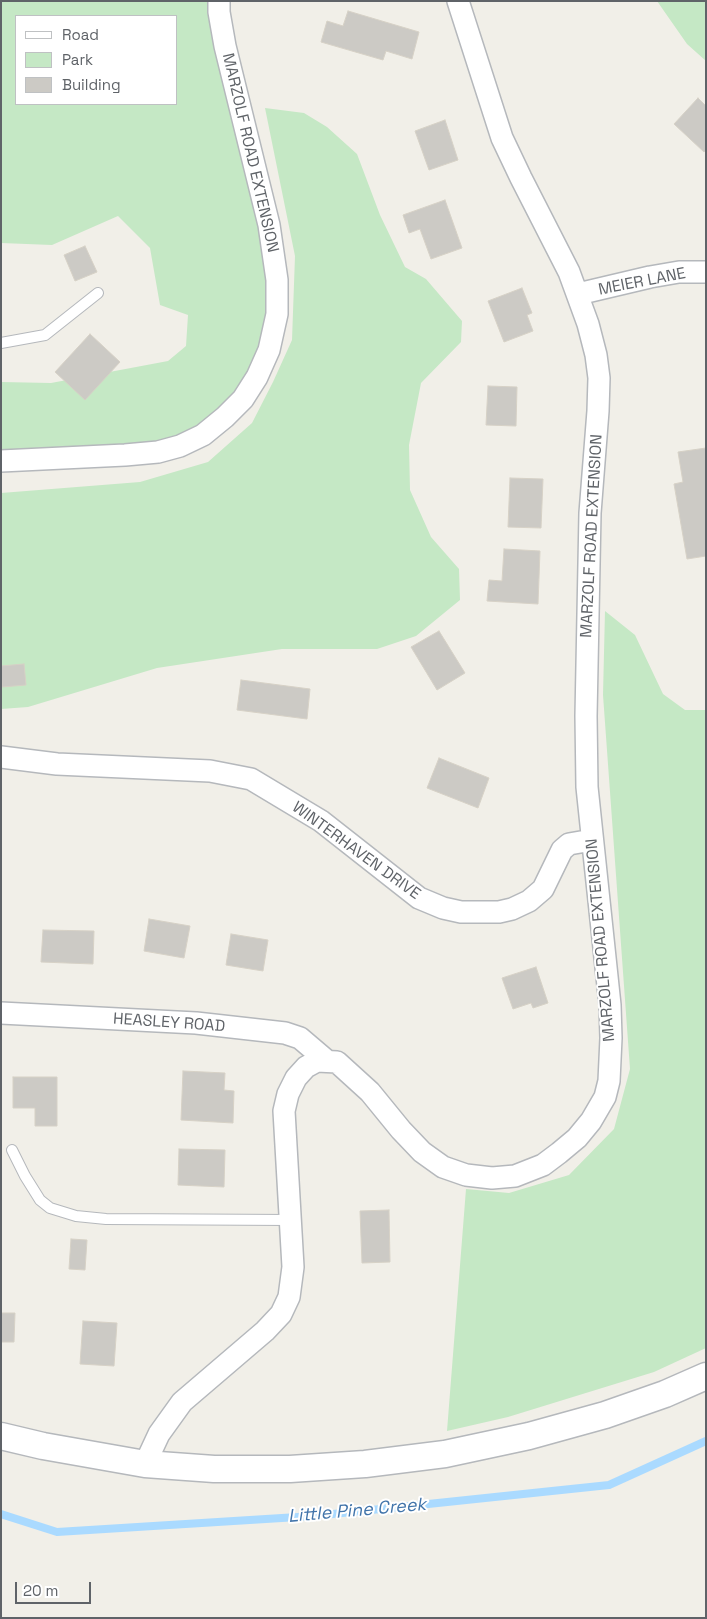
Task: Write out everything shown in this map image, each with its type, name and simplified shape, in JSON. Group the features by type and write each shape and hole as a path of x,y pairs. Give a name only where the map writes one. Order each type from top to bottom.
{"street":[{"name":"MARZOLF ROAD EXTENSION","path":"1,460 125,455 158,452 180,446 203,435 225,417 243,399 257,377 269,350 277,314 277,280 269,225 225,46 219,1"},
{"name":"MARZOLF ROAD EXTENSION","path":"327,1061 337,1062 370,1092 422,1152 443,1167 466,1175 492,1178 515,1176 543,1165 559,1153 577,1138 591,1121 605,1097 609,1081 612,1038 610,1005 587,787 586,716 590,513 599,378 596,355 578,294 569,272 502,138 458,1"},
{"name":"MEIER LANE","path":"578,294 679,272 706,272"},
{"name":"WINTERHAVEN DRIVE","path":"1,757 57,764 210,771 252,779 321,821 419,898 443,908 461,912 499,912 512,909 529,901 543,889 562,850 569,844 592,840"},
{"name":"HEASLEY ROAD","path":"1,1013 196,1023 285,1033 300,1038 327,1061"},
{"path":"145,1464 159,1434 182,1402 266,1331 280,1314 289,1297 293,1267 284,1111 288,1094 296,1078 306,1067 318,1062 327,1061"},
{"path":"1,1436 43,1446 145,1464 214,1469 290,1469 365,1464 445,1454 529,1436 605,1415 665,1394 706,1376"}],"lane":[{"path":"1,343 45,335 98,293"},
{"path":"12,1150 24,1176 40,1200 50,1208 76,1216 106,1219 291,1220"}],"green space":[{"path":"1,1 219,1 277,280 257,377 180,446 1,461 1,382 51,383 168,361 186,346 188,315 160,305 150,248 118,216 52,245 1,243"},
{"path":"657,1 706,1 706,61 687,44"},
{"path":"265,108 304,113 327,127 357,154 380,215 405,267 426,279 462,321 461,342 421,383 409,445 410,490 431,537 459,569 460,600 416,636 377,649 282,649 157,668 28,707 1,709 1,493 140,482 208,462 252,423 292,340 295,256"},
{"path":"605,611 635,635 663,694 685,710 706,710 706,1348 654,1372 508,1417 447,1431 466,1189 509,1193 569,1175 614,1129 630,1069 603,695"}],"building":[{"path":"348,11 419,32 412,59 386,51 383,60 321,42 327,21 343,26"},
{"path":"698,98 706,106 706,150 704,152 674,124"},
{"path":"445,120 458,160 429,170 415,131"},
{"path":"445,200 462,248 431,259 420,229 409,233 403,215"},
{"path":"85,246 97,272 75,281 64,255"},
{"path":"522,288 532,313 527,315 533,331 504,342 488,301"},
{"path":"90,334 120,362 85,400 55,372"},
{"path":"488,386 517,387 516,426 486,425"},
{"path":"706,448 706,556 687,559 674,484 683,482 678,452"},
{"path":"510,478 543,479 541,528 508,527"},
{"path":"504,549 540,551 538,604 487,601 489,580 502,581"},
{"path":"439,631 465,673 437,690 411,647"},
{"path":"24,664 26,685 2,687 1,666"},
{"path":"241,680 310,689 307,719 237,710"},
{"path":"439,758 489,778 478,808 427,788"},
{"path":"149,919 190,926 184,958 144,951"},
{"path":"43,930 94,931 93,964 41,962"},
{"path":"231,934 268,940 263,971 226,965"},
{"path":"536,967 548,1003 533,1008 531,1003 513,1009 502,978"},
{"path":"183,1071 225,1073 224,1090 234,1091 233,1123 181,1120"},
{"path":"13,1077 57,1077 57,1126 35,1126 35,1108 13,1108"},
{"path":"179,1149 225,1150 224,1187 178,1185"},
{"path":"389,1210 390,1262 362,1263 360,1211"},
{"path":"71,1239 87,1240 85,1270 69,1269"},
{"path":"1,1313 15,1313 14,1342 1,1342"},
{"path":"83,1321 117,1323 114,1366 80,1364"}],"waterway":[{"name":"Little Pine Creek","path":"1,1514 57,1532 314,1516 609,1485 706,1441"}]}
